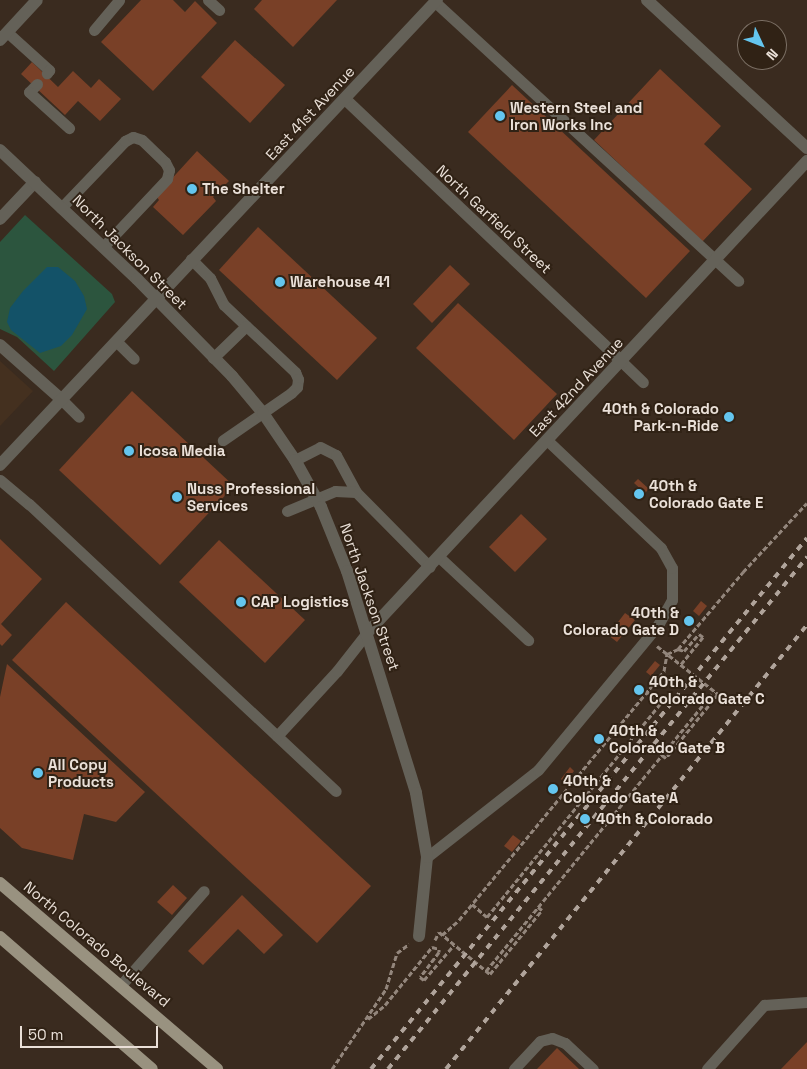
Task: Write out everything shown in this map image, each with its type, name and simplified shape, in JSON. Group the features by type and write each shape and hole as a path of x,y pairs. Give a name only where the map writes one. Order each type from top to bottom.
{"main road":[{"name":"North Colorado Boulevard","path":"0,883 218,1069"},
{"path":"0,937 152,1069"}],"street":[{"path":"4,36 37,0"},
{"path":"647,0 807,148"},
{"name":"East 41st Avenue","path":"0,465 156,299 191,259 436,1"},
{"name":"North Garfield Street","path":"345,99 622,362"},
{"name":"North Jackson Street","path":"0,150 103,247 213,358 262,413 295,460 316,497 344,563 416,793 427,857 419,936"},
{"name":"East 42nd Avenue","path":"366,634 622,362 807,161"},
{"path":"0,219 35,182"},
{"path":"0,345 61,399"}],"lane":[{"path":"94,30 119,0"},
{"path":"208,0 219,10"},
{"path":"436,1 557,111 738,281"},
{"path":"4,36 49,70 47,73"},
{"path":"37,84 30,92 69,128"},
{"path":"61,208 125,140 133,137 142,140 154,151 169,170 166,179 103,247"},
{"path":"191,259 210,278 224,305 294,372 298,379 297,387 223,440"},
{"path":"213,358 246,326"},
{"path":"116,341 134,358"},
{"path":"622,362 644,382"},
{"path":"61,399 78,417"},
{"path":"427,857 538,770 658,625 672,600 672,568 657,543 548,441"},
{"path":"295,460 312,450 328,449 336,455 356,492 430,567"},
{"path":"0,480 29,504 336,791"},
{"path":"287,511 316,497 335,491 356,492"},
{"path":"439,556 528,640"},
{"path":"277,736 337,671 366,634"},
{"path":"121,985 204,891"},
{"path":"706,1069 764,1005 807,1002"},
{"path":"514,1069 540,1041 552,1038 565,1043 593,1069"}],"path":[{"path":"670,657 718,694 666,758 662,755 538,907 542,910 490,974 440,934 472,904 647,692 664,671 667,654 678,649 743,572 807,503"},
{"path":"678,649 684,651 699,634 703,637 681,664"},
{"path":"472,904 487,917 661,703 647,692"},
{"path":"332,1069 368,1019 386,989 397,953 419,936"},
{"path":"368,1019 385,1005 432,947 439,949 439,952 420,976 424,980 454,945"}],"shaded area":[{"path":"0,361 33,391 0,426"}],"green space":[{"path":"25,215 112,294 115,302 54,371 17,337 0,329 0,242"}],"water":[{"path":"47,267 58,267 75,281 84,296 87,309 72,335 61,346 40,353 11,330 7,322 10,308 23,291"}],"building":[{"path":"141,0 173,0 185,12 195,1 217,23 153,91 101,42"},
{"path":"262,0 337,0 293,47 254,9"},
{"path":"235,40 285,85 250,123 201,77"},
{"path":"32,62 58,87 73,71 91,88 99,79 121,99 100,121 78,101 65,115 21,74"},
{"path":"660,69 721,126 704,144 752,189 702,242 594,140"},
{"path":"512,85 690,251 646,298 468,132"},
{"name":"The Shelter","path":"197,151 229,181 213,197 216,201 183,235 153,207 159,200 156,196"},
{"path":"258,227 377,338 337,380 219,270"},
{"path":"450,265 470,284 432,323 413,304"},
{"path":"458,303 557,394 514,440 416,348"},
{"path":"132,391 234,486 160,565 59,470"},
{"path":"638,479 649,489 645,493 634,483"},
{"path":"521,514 547,539 515,572 489,547"},
{"path":"0,539 42,579 1,624 12,635 2,646 0,644"},
{"path":"219,540 305,620 265,663 179,582"},
{"path":"701,601 707,606 699,616 693,611"},
{"path":"66,602 371,886 317,943 12,660"},
{"path":"625,613 635,620 617,642 608,635"},
{"path":"655,661 660,665 651,676 646,672"},
{"path":"7,664 145,792 116,822 84,814 73,860 22,848 0,828 0,697"},
{"path":"570,767 574,771 565,783 561,779"},
{"path":"513,835 521,841 512,852 504,846"},
{"path":"173,885 187,898 172,915 157,902"},
{"path":"242,895 283,935 264,954 238,929 203,965 188,951"},
{"path":"807,1042 807,1069 781,1069"},
{"path":"557,1048 579,1069 537,1069"}],"railway":[{"path":"371,1069 807,538"},
{"path":"388,1069 807,557"},
{"path":"446,1069 807,625"}],"place":[{"name":"Western Steel and Iron Works Inc","path":"500,116"},
{"name":"The Shelter","path":"192,189"},
{"name":"Warehouse 41","path":"280,282"},
{"name":"40th & Colorado Park-n-Ride","path":"729,417"},
{"name":"Icosa Media","path":"129,451"},
{"name":"40th & Colorado Gate E","path":"639,494"},
{"name":"Nuss Professional Services","path":"177,497"},
{"name":"CAP Logistics","path":"241,602"},
{"name":"40th & Colorado Gate D","path":"689,621"},
{"name":"40th & Colorado Gate C","path":"639,690"},
{"name":"40th & Colorado Gate B","path":"599,739"},
{"name":"All Copy Products","path":"38,773"},
{"name":"40th & Colorado Gate A","path":"553,789"},
{"name":"40th & Colorado","path":"585,819"}]}
